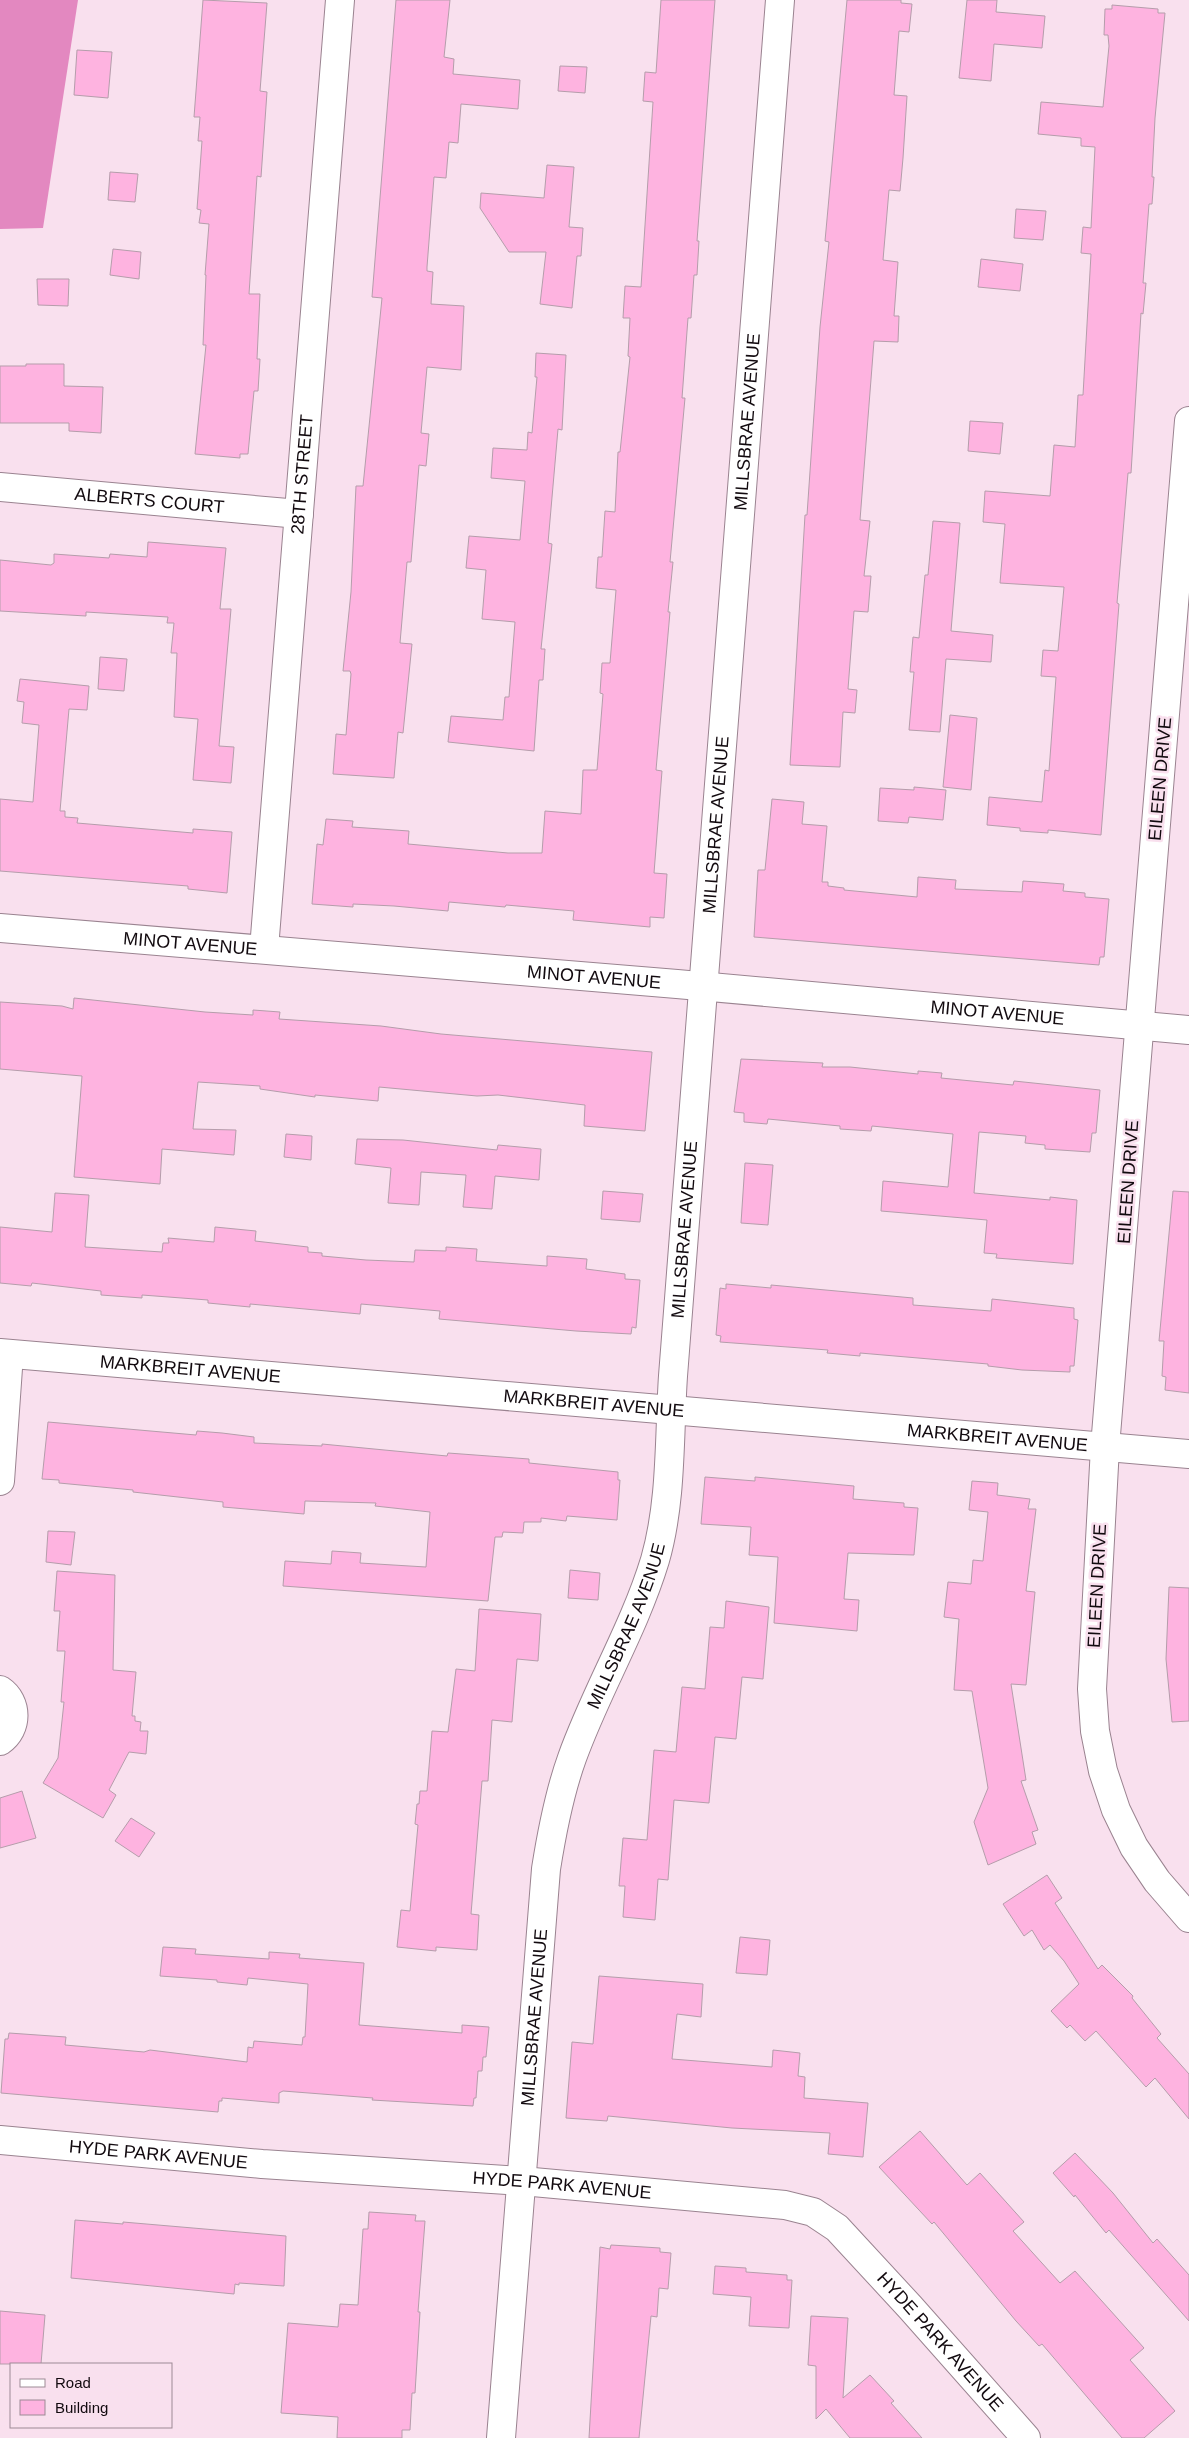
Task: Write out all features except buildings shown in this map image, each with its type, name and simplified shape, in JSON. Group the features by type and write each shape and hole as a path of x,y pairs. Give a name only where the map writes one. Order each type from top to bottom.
{"street":[{"name":"28TH STREET","path":"264,949 340,0"},
{"name":"MILLSBRAE AVENUE","path":"501,2438 546,1868 556,1813 572,1758 644,1596 656,1557 665,1504 780,0"},
{"name":"EILEEN DRIVE","path":"1189,421 1106,1447 1092,1689 1094,1731 1103,1771 1111,1794 1134,1847 1156,1881 1189,1918"},
{"name":"ALBERTS COURT","path":"0,487 299,514"},
{"name":"MINOT AVENUE","path":"0,928 264,949 1189,1030"},
{"name":"MARKBREIT AVENUE","path":"5,1354 1189,1454"},
{"path":"0,1481 5,1354"},
{"path":"0,1690 10,1700 14,1711 14,1721 10,1731 0,1741"},
{"name":"HYDE PARK AVENUE","path":"0,2140 262,2164 522,2181 785,2205 813,2212 844,2235 1026,2438"}],"shaded area":[{"path":"0,0 78,0 43,228 0,229"}]}
